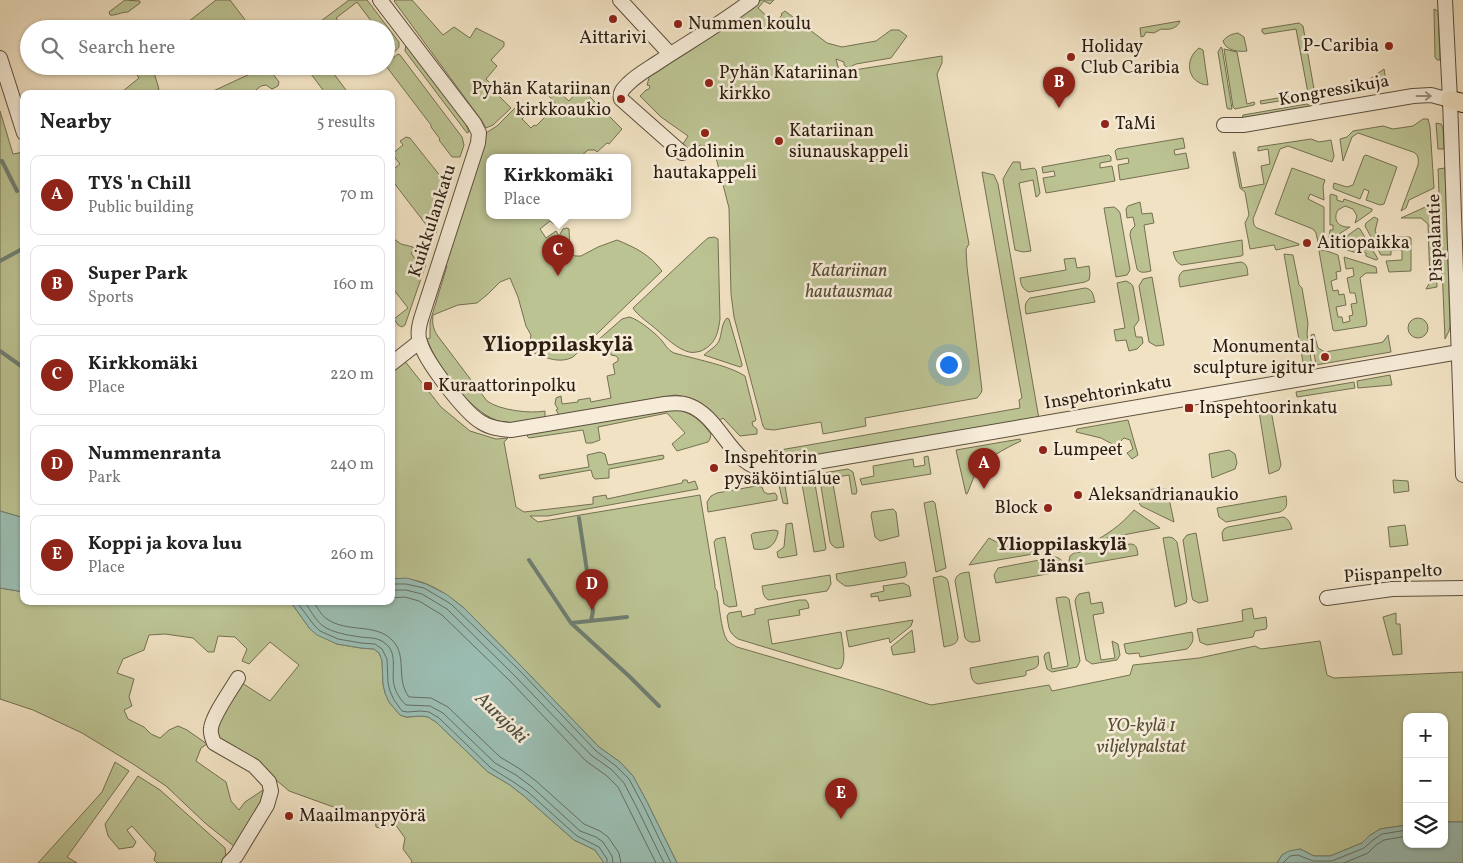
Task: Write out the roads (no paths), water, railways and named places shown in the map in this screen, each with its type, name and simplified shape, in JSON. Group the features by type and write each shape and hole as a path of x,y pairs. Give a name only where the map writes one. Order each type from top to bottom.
{"street":[{"name":"Kuikkulankatu","path":"380,0 474,123 479,133 478,143 421,319 419,342"},
{"path":"620,0 670,54"},
{"path":"682,153 621,99 621,91 629,82 752,0"},
{"name":"Pispalantie","path":"1445,0 1457,102 1459,352 1463,475"},
{"path":"0,58 20,120"},
{"name":"Kongressikuja","path":"1224,125 1243,126 1398,98 1431,95 1457,102"},
{"path":"395,361 419,342"},
{"name":"Inspehtorinkatu","path":"419,342 432,366 468,411 483,424 511,430 680,403 699,411 744,461 762,470 776,470 1459,352"},
{"name":"Piispanpelto","path":"1327,598 1392,589 1463,588"},
{"path":"228,863 236,856 267,804 271,791 270,782 254,766 214,743 212,739 211,727 238,678"}],"water":[{"path":"0,511 20,517 20,591 0,588"},
{"name":"Aurajoki","path":"407,578 426,584 446,594 464,608 599,747 620,762 633,776 677,863 604,863 595,850 574,840 524,796 488,772 436,722 428,717 406,717 400,715 389,702 385,693 382,660 379,653 374,649 337,644 317,635 310,629 293,605 395,605 395,579"},
{"path":"1448,822 1463,822 1463,863 1277,863 1282,855 1289,851 1300,849 1314,856 1330,856 1362,843 1380,829 1403,826 1403,848 1448,848"}],"waterway":[{"path":"0,161 2,161 17,191"},
{"path":"0,261 20,250"},
{"path":"0,351 20,365"},
{"path":"579,518 593,611 591,621"},
{"path":"529,560 571,623 659,706"},
{"path":"571,623 627,617"}],"place":[{"name":"Aittarivi","path":"613,19"},
{"name":"Nummen koulu","path":"678,24"},
{"name":"P-Caribia","path":"1389,46"},
{"name":"Holiday Club Caribia","path":"1071,57"},
{"name":"Pyhän Katariinan kirkko","path":"709,83"},
{"name":"Pyhän Katariinan kirkkoaukio","path":"621,99"},
{"name":"Super Park","path":"1059,108"},
{"name":"TaMi","path":"1105,124"},
{"name":"Gadolinin hautakappeli","path":"705,133"},
{"name":"Katariinan siunauskappeli","path":"779,141"},
{"name":"Aitiopaikka","path":"1307,243"},
{"name":"Kirkkomäki","path":"558,276"},
{"name":"Monumental sculpture igitur","path":"1325,357"},
{"name":"Kuraattorinpolku","path":"428,386"},
{"name":"Inspehtoorinkatu","path":"1189,408"},
{"name":"Lumpeet","path":"1043,450"},
{"name":"Inspehtorin pysäköintialue","path":"714,468"},
{"name":"TYS 'n Chill","path":"984,489"},
{"name":"Aleksandrianaukio","path":"1078,495"},
{"name":"Block","path":"1048,508"},
{"name":"Nummenranta","path":"592,610"},
{"name":"Maailmanpyörä","path":"289,816"},
{"name":"Koppi ja kova luu","path":"841,819"}],"district":[{"name":"Ylioppilaskylä","path":"558,345"},
{"name":"Ylioppilaskylä länsi","path":"1062,556"}],"park label":[{"name":"Katariinan hautausmaa","path":"849,281"},
{"name":"YO-kylä 1 viljelypalstat","path":"1141,736"}]}
